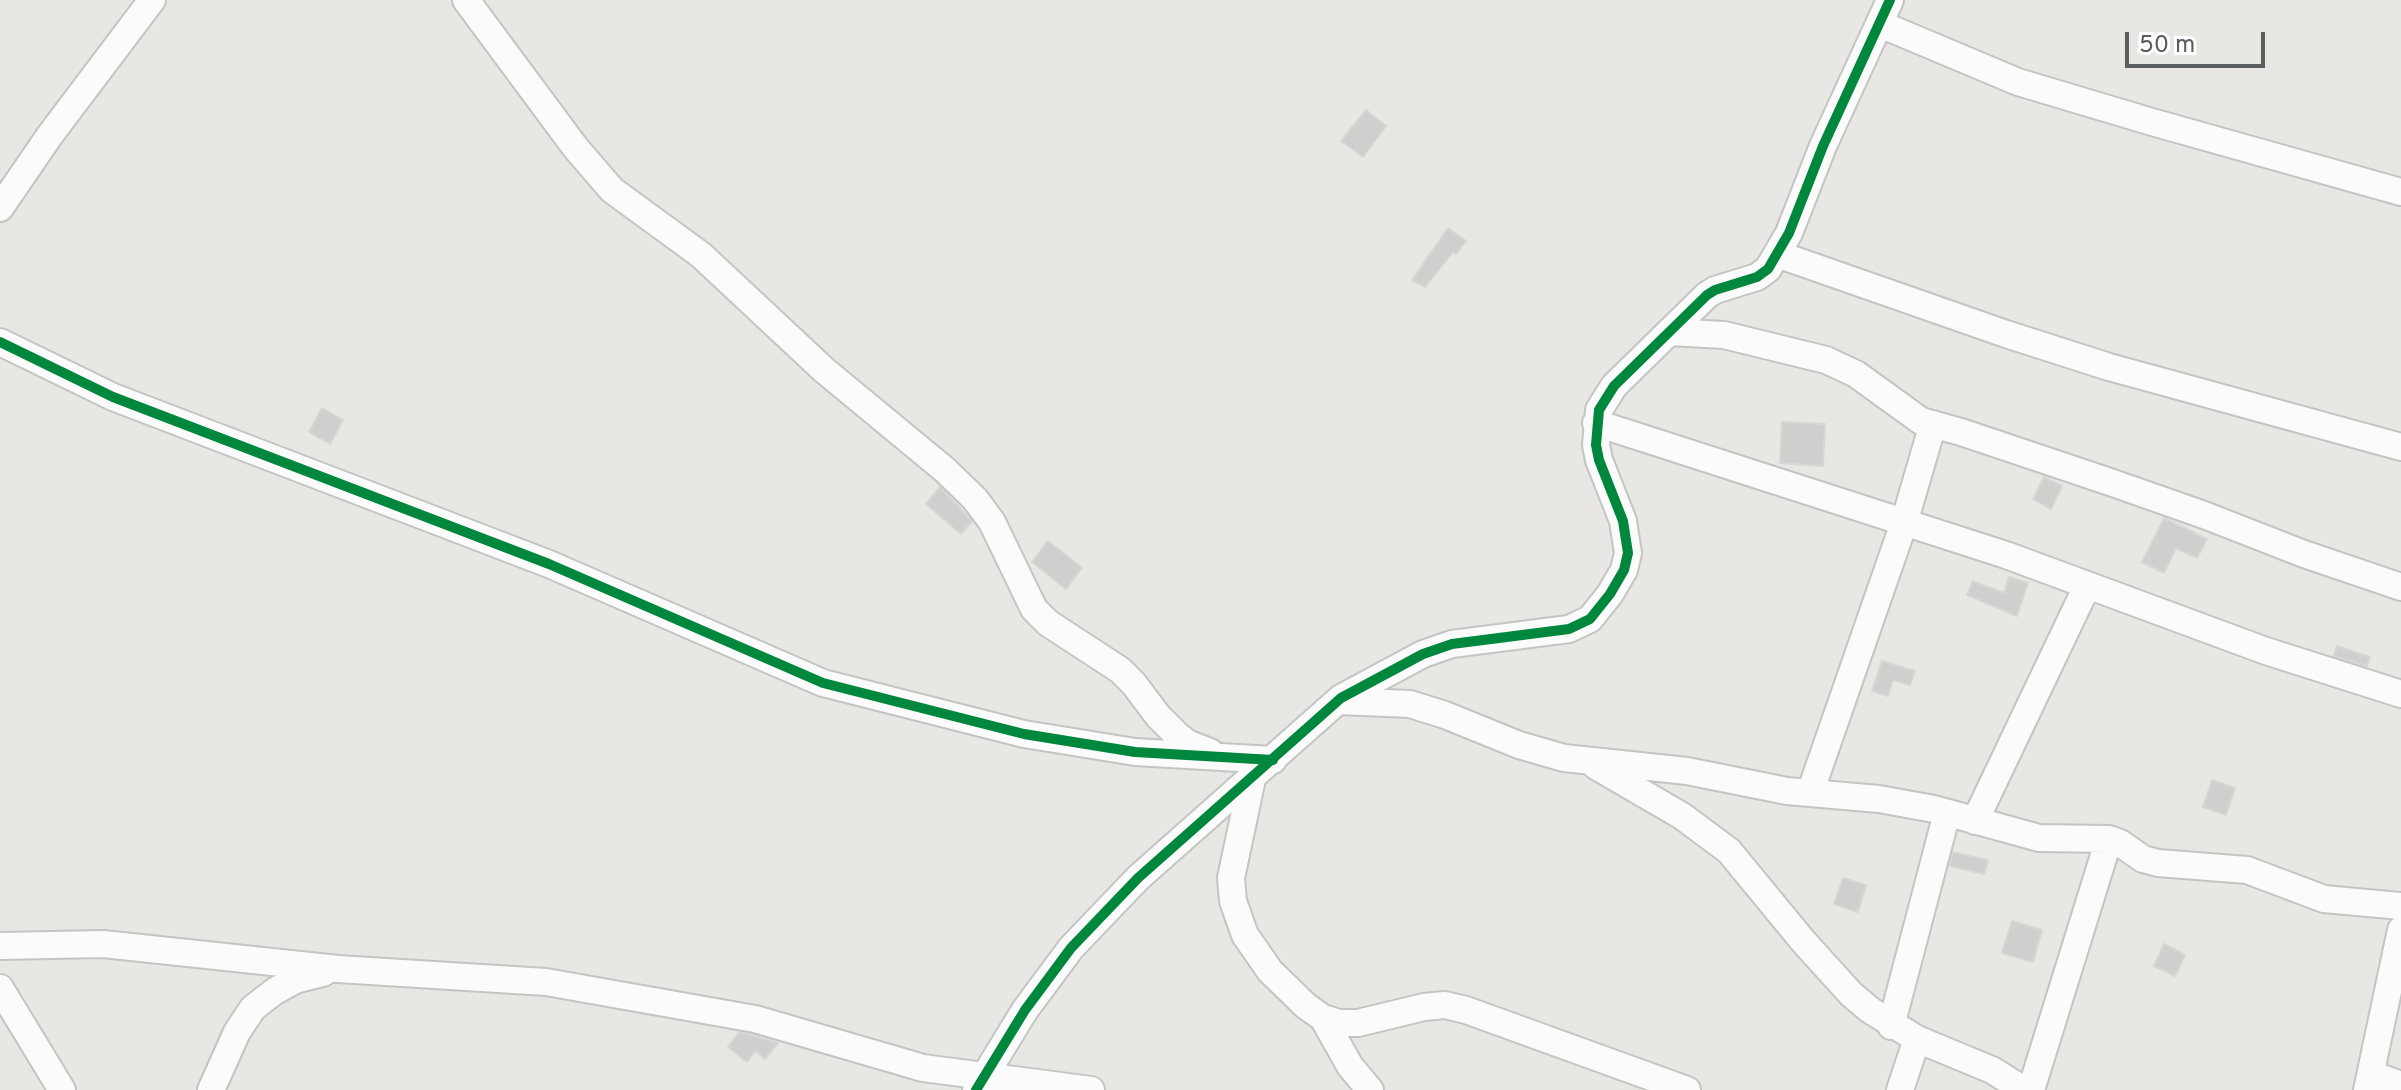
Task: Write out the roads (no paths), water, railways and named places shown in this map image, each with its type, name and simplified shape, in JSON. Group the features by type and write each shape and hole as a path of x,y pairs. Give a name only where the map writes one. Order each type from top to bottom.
{"street":[{"path":"0,208 50,135 152,0"},
{"path":"466,0 575,147 612,190 701,255 824,370 945,470 975,499 992,522 1034,609 1048,623 1120,670 1158,716 1187,743 1222,757"},
{"path":"980,1084 1025,1010 1071,948 1138,878 1338,701 1423,654 1452,644 1569,629 1590,619 1624,570 1628,553 1623,521 1599,460 1596,423 1599,410 1614,386 1707,295 1757,277 1768,269 1789,233 1823,146 1885,12 2018,82 2401,192"},
{"path":"1777,254 2109,367 2401,447"},
{"path":"1669,332 1724,335 1826,360 1856,374 1914,417 2110,482 2401,587"},
{"path":"0,342 113,397 549,564 823,683 1024,734 1135,752 1273,760"},
{"path":"1596,423 2006,555 2266,651 2401,694"},
{"path":"1810,793 1904,523 1933,424"},
{"path":"1975,821 2087,586"},
{"path":"1338,701 1410,704 1546,754 1677,769 1772,789 1879,799 1947,813 2039,838 2109,839 2143,859 2158,863 2247,870 2324,899 2401,906"},
{"path":"1586,760 1682,816 1729,851 1845,987 1891,1026 1992,1070 2024,1090"},
{"path":"1252,779 1231,878 1233,901 1245,935 1270,971 1306,1006 1323,1018 1339,1023 1358,1023 1445,1005 1687,1090"},
{"path":"1891,1026 1947,813"},
{"path":"2031,1090 2109,839"},
{"path":"2401,930 2369,1082 2401,1085"},
{"path":"0,946 103,944 338,969 546,982 755,1019 980,1084 1091,1090"},
{"path":"211,1090 237,1032 253,1008 295,980 338,969"},
{"path":"0,988 62,1090"},
{"path":"1323,1018 1350,1066 1370,1090"},
{"path":"1900,1090 1917,1039"}]}
